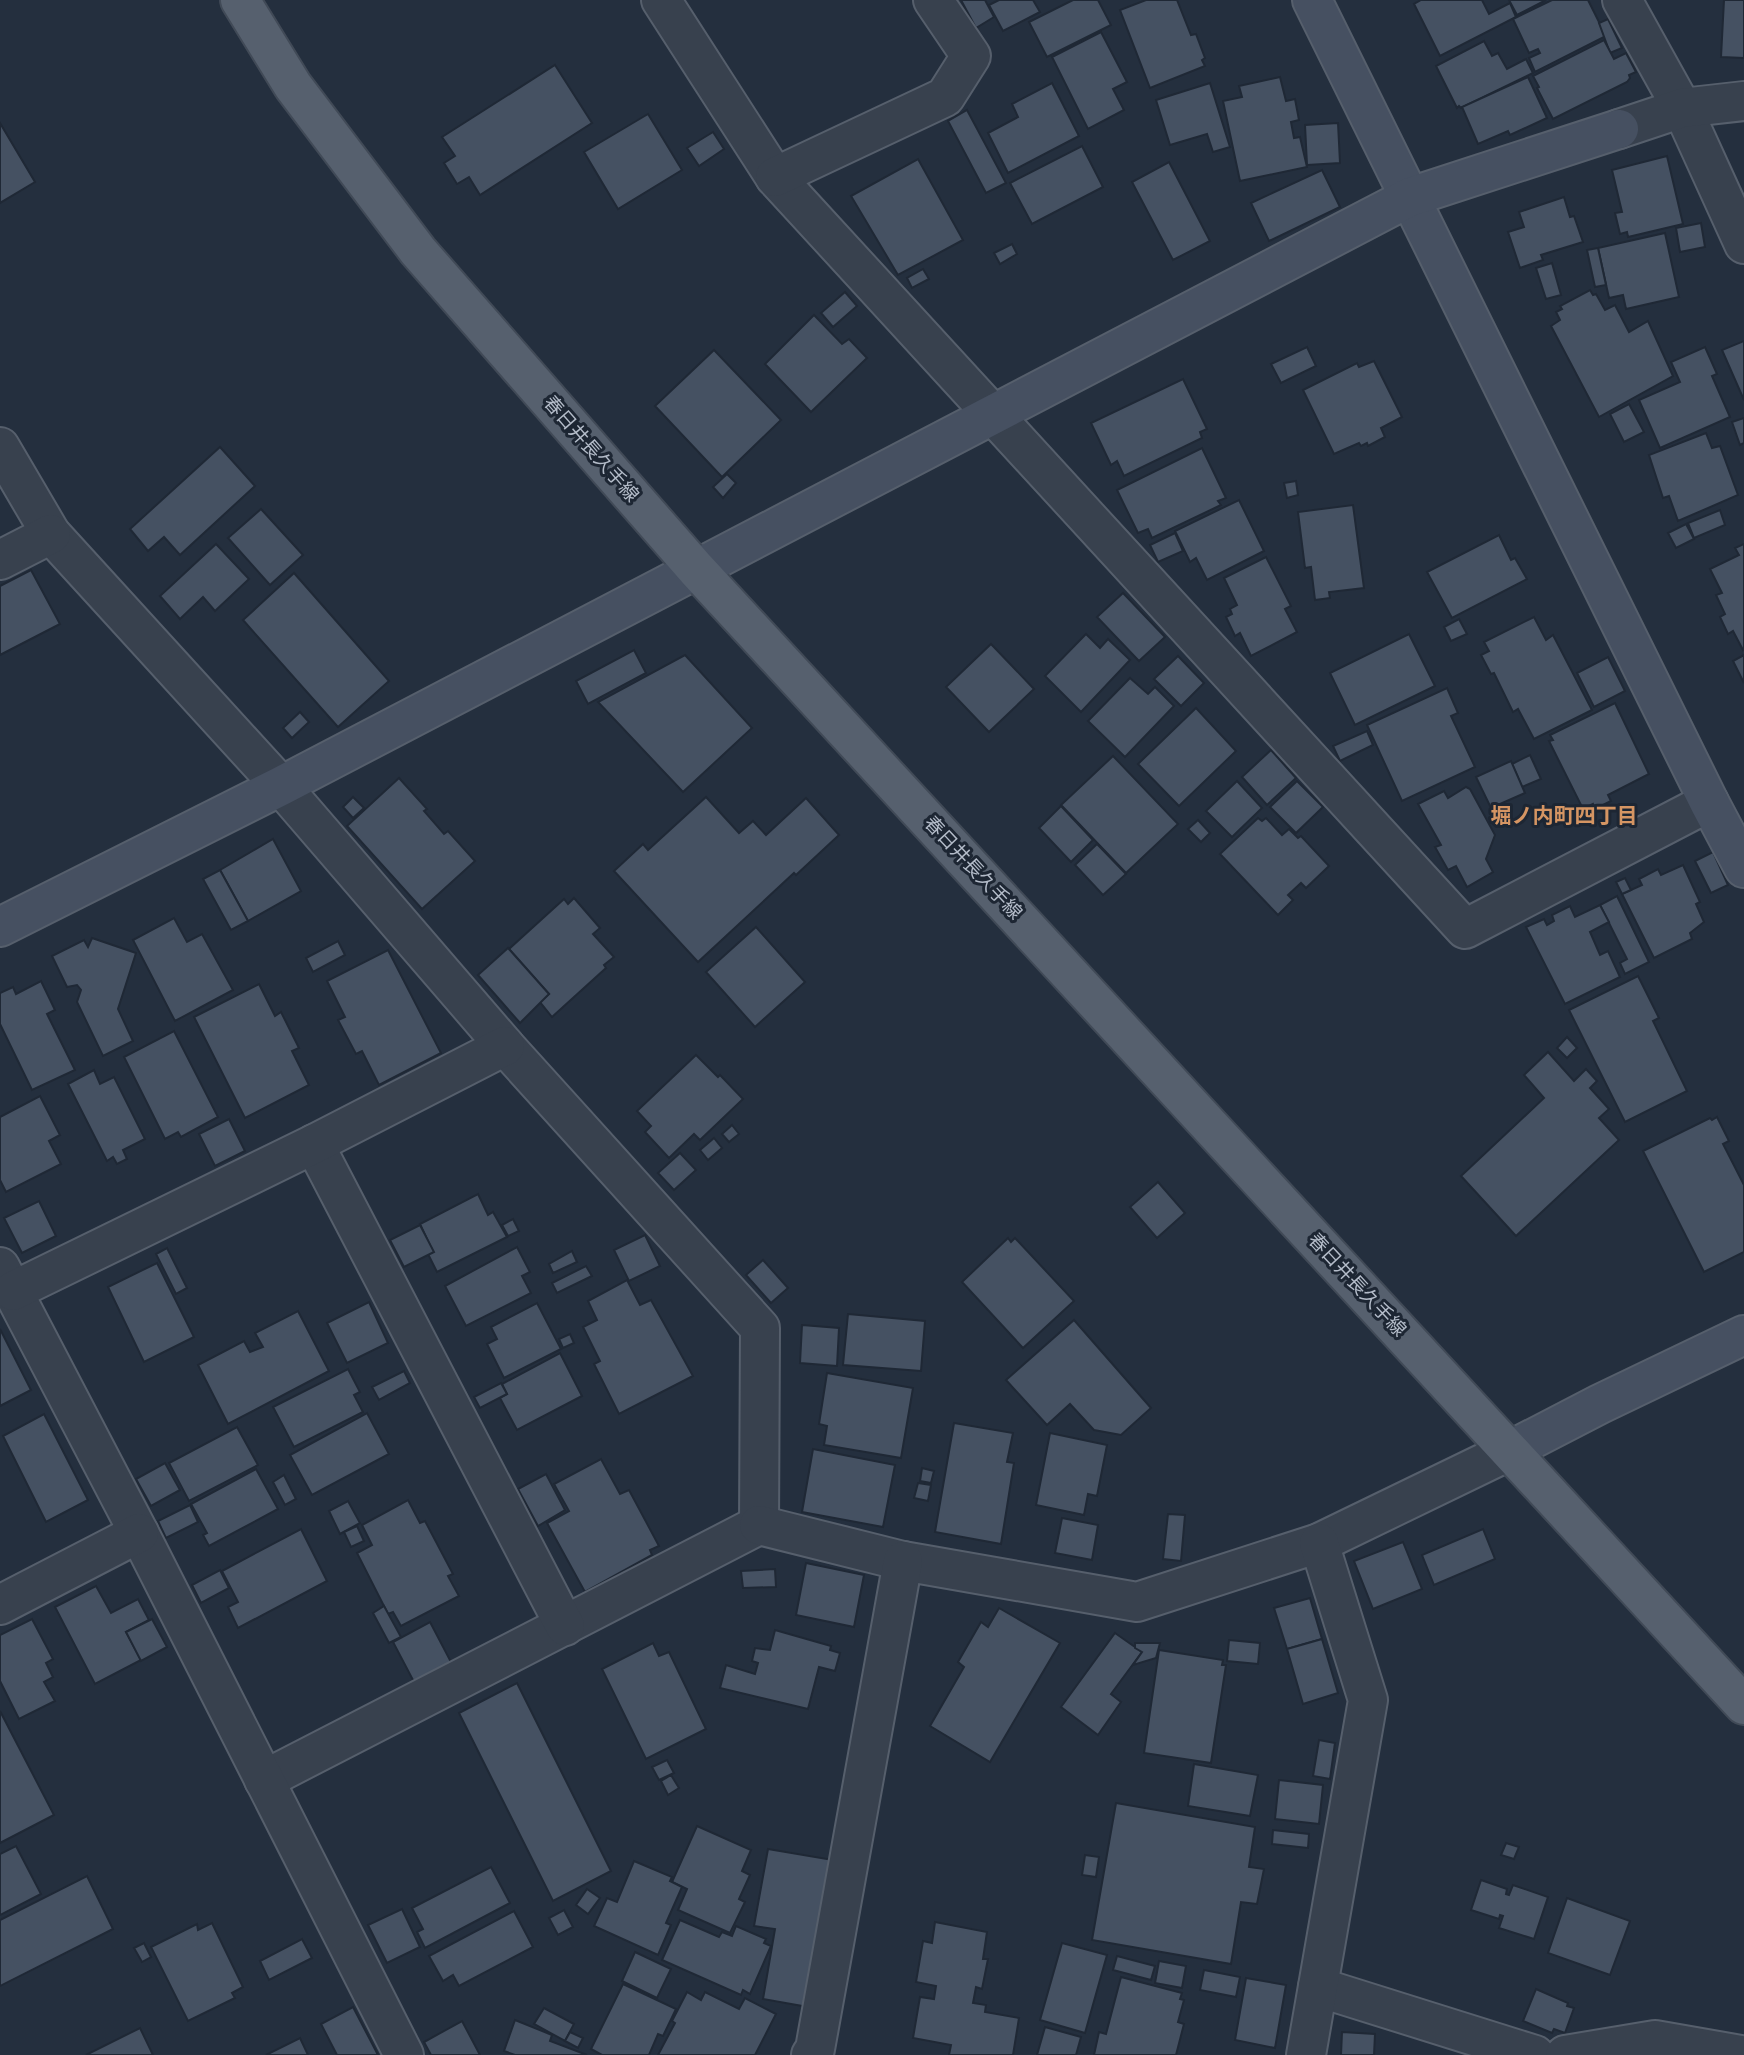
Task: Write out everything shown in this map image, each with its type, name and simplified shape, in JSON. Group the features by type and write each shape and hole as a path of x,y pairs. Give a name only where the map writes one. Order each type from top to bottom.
{"main road":[{"name":"春日井長久手線","path":"240,0 293,86 418,251 696,569 1744,1705"}],"street":[{"path":"661,0 775,177 1465,929 1709,802"},
{"path":"775,177 945,97 971,56 933,0"},
{"path":"1312,0 1744,868"},
{"path":"1622,0 1682,108 1744,244"},
{"path":"0,927 281,786 1410,197 1682,108 1744,101"},
{"path":"0,447 51,534 281,786 505,1046 760,1328 759,1525"},
{"path":"0,560 51,534"},
{"path":"404,2055 139,1533 6,1279 314,1144 505,1046"},
{"path":"314,1144 565,1626"},
{"path":"264,1780 759,1525 903,1561 1137,1602 1319,1543 1744,1335"},
{"path":"0,1605 139,1533"},
{"path":"1306,2055 1368,1700 1319,1543"},
{"path":"822,2053 903,1561"},
{"path":"1318,1987 1535,2055"},
{"path":"1565,2055 1655,2040 1741,2055"}],"building":[{"path":"961,0 985,0 994,17 976,28"},
{"path":"999,0 1033,0 1040,12 1003,31 989,5"},
{"path":"1073,0 1098,0 1111,25 1047,57 1029,22"},
{"path":"1146,0 1177,0 1191,35 1196,34 1205,58 1202,60 1205,66 1150,88 1120,10"},
{"path":"1421,0 1482,0 1489,14 1510,3 1516,17 1440,56 1414,4"},
{"path":"1509,0 1546,0 1517,15"},
{"path":"1552,0 1588,0 1606,36 1535,72 1529,58 1540,53 1538,49 1529,53 1513,19"},
{"path":"1724,0 1744,0 1744,58 1721,57"},
{"path":"1608,19 1622,48 1610,53 1599,23"},
{"path":"1101,32 1127,82 1113,89 1124,110 1088,129 1052,57"},
{"path":"1604,40 1614,59 1626,53 1636,72 1629,75 1627,82 1553,119 1533,76"},
{"path":"1484,41 1492,56 1498,53 1507,69 1526,59 1533,73 1457,108 1436,66"},
{"path":"555,65 592,123 480,195 469,177 457,184 444,163 455,156 442,137"},
{"path":"1280,77 1286,101 1295,99 1299,120 1291,122 1294,138 1300,137 1307,167 1240,181 1223,101 1242,97 1239,86"},
{"path":"1528,77 1547,118 1510,135 1508,131 1478,144 1462,107"},
{"path":"1052,83 1079,136 1008,173 988,133 1018,117 1012,104"},
{"path":"1210,83 1230,147 1213,152 1207,134 1170,145 1156,100"},
{"path":"967,110 1006,183 986,193 948,121"},
{"path":"648,114 682,170 618,209 584,152"},
{"path":"0,123 35,182 0,203"},
{"path":"1338,123 1340,163 1307,165 1305,125"},
{"path":"713,132 724,149 699,166 687,148"},
{"path":"1082,146 1103,187 1032,224 1010,183"},
{"path":"1667,156 1683,224 1628,237 1627,232 1620,234 1615,213 1622,212 1612,170"},
{"path":"918,159 963,240 898,275 851,196"},
{"path":"1169,162 1210,241 1173,260 1132,182"},
{"path":"1322,170 1340,207 1269,241 1251,203"},
{"path":"1564,197 1570,217 1574,216 1583,242 1541,255 1543,260 1520,268 1508,232 1524,227 1519,212"},
{"path":"1701,223 1705,247 1680,252 1676,228"},
{"path":"1665,233 1679,297 1626,309 1623,295 1609,298 1598,248"},
{"path":"1012,244 1017,254 1000,264 994,253"},
{"path":"1598,248 1606,285 1595,287 1587,250"},
{"path":"1552,263 1561,295 1546,299 1536,268"},
{"path":"923,269 929,279 912,288 907,278"},
{"path":"1590,290 1593,295 1596,294 1605,310 1615,305 1629,332 1648,321 1673,376 1599,417 1551,326 1560,320 1556,312 1562,309 1560,306"},
{"path":"845,292 857,306 833,327 821,313"},
{"path":"814,315 842,344 849,339 867,358 811,412 765,364"},
{"path":"1744,341 1744,400 1722,350"},
{"path":"1307,347 1316,366 1281,383 1271,364"},
{"path":"1705,347 1717,374 1712,376 1730,417 1660,448 1639,400 1680,382 1671,362"},
{"path":"714,350 781,420 722,477 655,406"},
{"path":"1374,361 1402,417 1381,428 1385,437 1368,446 1367,443 1361,446 1359,443 1334,454 1303,390 1357,363 1359,367"},
{"path":"1183,379 1207,429 1200,432 1202,438 1124,476 1117,461 1111,465 1091,423"},
{"path":"1629,404 1644,432 1624,442 1610,414"},
{"path":"1744,418 1744,443 1740,445 1732,422"},
{"path":"1706,433 1712,448 1720,446 1738,495 1678,521 1669,496 1663,498 1649,455"},
{"path":"220,447 255,486 180,555 164,537 148,551 130,529"},
{"path":"1202,448 1226,498 1218,501 1221,505 1152,538 1148,529 1138,533 1117,490"},
{"path":"727,474 736,483 723,498 713,487"},
{"path":"1296,481 1298,495 1287,498 1284,483"},
{"path":"1239,500 1264,551 1207,580 1196,558 1190,562 1175,531"},
{"path":"1353,505 1364,588 1329,592 1330,598 1315,600 1311,567 1305,568 1298,512"},
{"path":"261,509 303,555 270,585 228,538"},
{"path":"1720,510 1725,525 1694,538 1688,523"},
{"path":"1686,524 1694,539 1676,548 1668,533"},
{"path":"1175,533 1183,551 1158,562 1150,545"},
{"path":"1499,535 1511,560 1515,558 1527,579 1452,618 1427,572"},
{"path":"216,544 249,579 215,611 203,597 180,619 160,596"},
{"path":"1744,544 1743,650 1733,631 1728,634 1720,617 1725,614 1716,595 1722,593 1710,569 1739,555 1735,548"},
{"path":"1266,557 1291,606 1285,609 1297,632 1251,656 1240,633 1235,636 1226,617 1232,614 1230,609 1237,605 1224,578"},
{"path":"31,570 60,624 0,655 0,586"},
{"path":"294,573 389,681 338,727 243,620"},
{"path":"1123,593 1165,637 1139,661 1097,617"},
{"path":"1534,617 1546,640 1553,635 1592,710 1534,739 1518,709 1513,712 1494,673 1491,674 1481,655 1489,651 1484,642"},
{"path":"1459,619 1467,634 1451,641 1444,627"},
{"path":"1086,634 1100,648 1108,639 1130,660 1081,712 1045,676"},
{"path":"1409,634 1435,686 1355,725 1330,673"},
{"path":"991,644 1034,689 989,732 946,687"},
{"path":"634,650 646,673 588,704 576,681"},
{"path":"685,655 752,728 683,792 598,702"},
{"path":"1744,655 1744,683 1733,661"},
{"path":"1178,656 1204,683 1181,706 1154,679"},
{"path":"1608,657 1625,691 1594,707 1577,673"},
{"path":"1130,678 1148,694 1155,687 1174,706 1125,757 1088,721"},
{"path":"1447,688 1458,713 1451,716 1475,767 1402,801 1367,725"},
{"path":"1615,703 1649,774 1608,795 1611,801 1595,809 1593,804 1583,809 1549,741 1553,740 1550,735"},
{"path":"1196,708 1236,751 1179,806 1138,764"},
{"path":"300,712 309,722 292,738 283,728"},
{"path":"1367,731 1373,745 1340,761 1333,746"},
{"path":"1271,750 1296,778 1267,805 1242,777"},
{"path":"1530,755 1541,779 1522,787 1512,764"},
{"path":"1113,756 1178,824 1126,873 1061,805"},
{"path":"1511,761 1525,793 1491,808 1476,777"},
{"path":"399,778 427,809 424,811 444,834 448,831 475,861 422,909 347,826"},
{"path":"1237,781 1262,808 1232,837 1206,811"},
{"path":"1297,781 1323,807 1296,833 1270,807"},
{"path":"1466,787 1470,789 1495,835 1486,859 1493,872 1467,887 1456,866 1448,870 1435,847 1441,845 1418,804 1444,791 1448,798"},
{"path":"353,797 364,808 353,818 343,807"},
{"path":"706,797 739,833 753,821 766,835 806,798 839,835 698,962 614,871 643,844 648,850"},
{"path":"1061,806 1093,840 1071,862 1039,828"},
{"path":"1258,818 1262,821 1266,818 1282,835 1289,829 1298,838 1301,836 1329,866 1306,888 1301,883 1288,895 1293,900 1278,915 1220,854"},
{"path":"1198,820 1210,833 1201,842 1188,829"},
{"path":"273,839 301,891 248,921 220,870"},
{"path":"1097,844 1126,874 1103,895 1075,865"},
{"path":"1713,852 1728,885 1711,893 1695,861"},
{"path":"1683,865 1700,902 1696,904 1704,922 1690,933 1692,939 1654,958 1622,894 1642,885 1639,879 1658,869 1661,875"},
{"path":"220,870 248,921 231,930 203,879"},
{"path":"1625,878 1631,890 1622,894 1616,882"},
{"path":"1617,896 1649,962 1625,974 1620,963 1627,959 1600,905"},
{"path":"574,898 600,928 593,934 614,957 604,965 606,968 552,1017 540,1002 549,994 509,949 564,899 568,904"},
{"path":"1600,905 1609,922 1590,932 1600,955 1608,951 1620,977 1565,1004 1526,927 1544,919 1547,925 1554,921 1552,915 1570,906 1575,917"},
{"path":"174,918 187,942 202,934 233,990 175,1021 133,940"},
{"path":"756,927 805,982 755,1027 706,972"},
{"path":"92,938 136,953 118,1009 133,1041 103,1056 77,1002 81,990 77,985 67,987 52,956 84,940 88,947"},
{"path":"338,941 345,955 313,972 306,958"},
{"path":"508,948 549,994 520,1023 478,975"},
{"path":"388,950 441,1053 379,1085 362,1051 356,1054 338,1020 345,1017 327,981"},
{"path":"1638,976 1659,1018 1653,1021 1687,1091 1625,1122 1569,1010"},
{"path":"41,981 55,1010 47,1014 75,1070 32,1090 0,1024 0,993 13,987 16,994"},
{"path":"259,984 275,1016 281,1012 299,1048 292,1051 309,1085 245,1118 194,1017"},
{"path":"174,1031 218,1117 181,1137 178,1132 165,1139 124,1057"},
{"path":"1567,1037 1577,1048 1567,1058 1557,1048"},
{"path":"1548,1052 1574,1081 1586,1069 1597,1081 1590,1088 1609,1109 1599,1118 1619,1140 1516,1236 1461,1176 1544,1098 1524,1075"},
{"path":"696,1055 743,1099 700,1140 694,1134 669,1158 645,1132 651,1126 637,1111"},
{"path":"94,1070 100,1084 114,1077 145,1139 123,1150 127,1159 117,1164 113,1157 107,1161 68,1084"},
{"path":"40,1096 60,1135 49,1141 61,1164 6,1192 0,1180 0,1117"},
{"path":"1717,1117 1729,1141 1723,1144 1744,1185 1744,1252 1704,1272 1643,1151"},
{"path":"229,1119 245,1151 215,1166 199,1134"},
{"path":"732,1125 739,1134 729,1142 722,1134"},
{"path":"714,1138 722,1148 708,1160 700,1150"},
{"path":"680,1153 696,1170 674,1190 658,1173"},
{"path":"1158,1182 1185,1213 1157,1238 1130,1207"},
{"path":"478,1194 488,1215 493,1212 507,1237 437,1272 428,1254 433,1252 420,1224"},
{"path":"39,1201 56,1236 22,1253 4,1218"},
{"path":"513,1219 519,1231 508,1236 502,1225"},
{"path":"420,1225 434,1252 404,1267 390,1240"},
{"path":"645,1235 660,1266 629,1281 614,1250"},
{"path":"1008,1238 1011,1242 1015,1238 1074,1301 1023,1348 962,1282"},
{"path":"517,1247 530,1272 522,1276 531,1293 466,1326 445,1286"},
{"path":"167,1248 187,1288 176,1294 156,1254"},
{"path":"572,1251 577,1262 553,1273 549,1264"},
{"path":"763,1260 788,1288 771,1303 746,1275"},
{"path":"157,1263 194,1337 144,1362 108,1287"},
{"path":"586,1266 592,1276 557,1293 552,1283"},
{"path":"627,1280 640,1305 651,1300 693,1376 619,1414 594,1364 600,1361 583,1327 597,1320 588,1301"},
{"path":"369,1302 388,1343 347,1363 327,1323"},
{"path":"537,1303 561,1349 504,1378 487,1344 497,1339 491,1327"},
{"path":"298,1311 329,1371 228,1424 198,1365 244,1341 250,1352 263,1347 255,1333"},
{"path":"848,1314 925,1321 921,1371 843,1365"},
{"path":"1074,1320 1151,1408 1121,1435 1094,1430 1070,1404 1047,1425 1006,1380"},
{"path":"802,1325 839,1328 837,1366 800,1363"},
{"path":"0,1329 31,1390 0,1406"},
{"path":"570,1334 574,1343 563,1348 559,1339"},
{"path":"560,1353 582,1396 517,1430 500,1398 507,1394 502,1384"},
{"path":"348,1369 360,1392 354,1395 363,1412 294,1447 273,1407"},
{"path":"404,1371 410,1383 379,1400 372,1387"},
{"path":"827,1373 913,1388 901,1458 824,1445 827,1426 819,1424"},
{"path":"501,1383 507,1394 480,1408 474,1397"},
{"path":"367,1413 389,1454 312,1495 290,1455"},
{"path":"44,1414 88,1500 46,1522 3,1436"},
{"path":"954,1423 1013,1433 1007,1462 1014,1463 1001,1544 935,1532"},
{"path":"237,1427 258,1465 189,1501 169,1463"},
{"path":"1050,1433 1107,1445 1097,1496 1088,1494 1084,1515 1036,1505"},
{"path":"813,1449 895,1465 883,1527 802,1512"},
{"path":"601,1459 620,1494 629,1490 659,1546 650,1550 652,1555 585,1592 547,1523 569,1511 554,1484"},
{"path":"165,1463 180,1490 151,1506 136,1479"},
{"path":"922,1468 934,1471 931,1483 920,1481"},
{"path":"256,1469 278,1509 209,1546 203,1535 207,1533 191,1504"},
{"path":"546,1474 565,1510 538,1526 518,1489"},
{"path":"284,1475 296,1499 285,1505 273,1482"},
{"path":"918,1483 931,1485 928,1501 914,1498"},
{"path":"408,1500 420,1523 425,1521 453,1574 448,1576 459,1596 401,1626 393,1612 388,1614 357,1553 372,1545 362,1525"},
{"path":"348,1501 360,1523 340,1534 329,1511"},
{"path":"190,1505 198,1522 166,1538 158,1521"},
{"path":"1168,1514 1185,1515 1181,1561 1163,1559"},
{"path":"1062,1518 1098,1525 1092,1560 1055,1553"},
{"path":"357,1526 364,1541 351,1547 344,1532"},
{"path":"301,1529 327,1581 238,1628 228,1607 238,1602 222,1571"},
{"path":"1483,1529 1495,1559 1434,1585 1422,1555"},
{"path":"1403,1542 1422,1589 1373,1609 1354,1561"},
{"path":"806,1563 864,1575 854,1627 796,1615"},
{"path":"775,1569 776,1587 743,1588 741,1571"},
{"path":"220,1570 229,1588 201,1603 192,1585"},
{"path":"96,1586 111,1613 138,1599 149,1620 126,1632 141,1660 95,1684 55,1607"},
{"path":"1310,1598 1322,1639 1287,1649 1274,1608"},
{"path":"384,1606 401,1637 389,1643 373,1613"},
{"path":"999,1608 1060,1643 990,1762 930,1726 964,1667 958,1662 981,1622 988,1627"},
{"path":"32,1619 53,1659 46,1663 53,1677 44,1682 55,1701 19,1719 0,1681 0,1635"},
{"path":"152,1619 167,1647 141,1661 126,1632"},
{"path":"430,1622 451,1662 414,1682 393,1642"},
{"path":"775,1630 831,1646 830,1650 840,1653 835,1671 819,1667 808,1709 720,1688 726,1665 755,1674 758,1663 752,1661 755,1648 770,1650"},
{"path":"1115,1633 1142,1652 1111,1694 1121,1702 1098,1735 1061,1707"},
{"path":"1322,1639 1338,1693 1303,1704 1287,1649"},
{"path":"1229,1640 1260,1643 1258,1664 1227,1661"},
{"path":"653,1643 659,1656 669,1652 706,1729 646,1759 602,1669"},
{"path":"1135,1643 1160,1643 1156,1658 1133,1665 1142,1652 1135,1648"},
{"path":"1159,1650 1223,1660 1222,1665 1226,1665 1211,1763 1144,1753"},
{"path":"517,1683 611,1871 553,1901 459,1713"},
{"path":"0,1711 54,1815 0,1843"},
{"path":"1319,1740 1335,1743 1330,1779 1313,1776"},
{"path":"667,1760 674,1773 659,1780 652,1767"},
{"path":"1194,1764 1258,1775 1250,1816 1188,1806"},
{"path":"671,1775 679,1788 668,1795 661,1781"},
{"path":"1279,1780 1323,1785 1319,1824 1275,1819"},
{"path":"1116,1803 1255,1827 1249,1867 1264,1869 1257,1904 1241,1902 1231,1964 1092,1940"},
{"path":"697,1826 751,1850 742,1871 750,1875 739,1899 745,1902 730,1933 678,1910 687,1889 672,1882"},
{"path":"1273,1830 1309,1834 1308,1848 1272,1844"},
{"path":"1506,1843 1519,1847 1514,1859 1501,1855"},
{"path":"16,1846 41,1894 0,1915 0,1854"},
{"path":"768,1849 833,1860 808,2007 763,1999 775,1929 754,1926"},
{"path":"1085,1855 1099,1857 1096,1877 1082,1875"},
{"path":"634,1861 672,1877 670,1881 682,1887 666,1923 671,1925 658,1955 594,1926 607,1898 617,1902"},
{"path":"491,1867 510,1903 425,1948 417,1932 423,1929 412,1908"},
{"path":"87,1876 113,1929 0,1986 0,1920"},
{"path":"1481,1880 1507,1889 1506,1894 1509,1895 1513,1885 1548,1897 1534,1939 1499,1928 1503,1916 1500,1915 1499,1919 1471,1910"},
{"path":"587,1889 600,1898 588,1914 576,1905"},
{"path":"1567,1898 1630,1921 1610,1975 1548,1953"},
{"path":"402,1909 420,1947 387,1963 368,1925"},
{"path":"564,1910 573,1927 558,1935 549,1918"},
{"path":"514,1911 533,1947 459,1986 453,1975 443,1981 429,1956"},
{"path":"680,1920 719,1937 722,1932 732,1936 736,1926 766,1939 764,1943 771,1946 750,1994 743,1990 741,1995 662,1960"},
{"path":"935,1922 987,1932 983,1959 988,1959 982,1989 976,1987 973,2003 986,2005 985,2012 1019,2018 1013,2055 949,2055 951,2045 913,2038 920,1997 934,1999 936,1986 916,1982 923,1941 932,1943"},
{"path":"212,1923 243,1987 232,1993 235,1998 188,2021 151,1947 197,1924 198,1930"},
{"path":"302,1939 312,1958 269,1980 260,1961"},
{"path":"144,1943 151,1957 142,1962 134,1948"},
{"path":"1062,1943 1107,1955 1085,2033 1040,2020"},
{"path":"635,1952 671,1969 657,1998 622,1981"},
{"path":"1117,1956 1155,1966 1151,1980 1113,1970"},
{"path":"1159,1961 1186,1966 1182,1988 1155,1983"},
{"path":"1204,1970 1240,1977 1236,1997 1200,1990"},
{"path":"1121,1977 1182,1993 1180,1999 1184,2000 1178,2022 1184,2024 1176,2055 1094,2055 1099,2032 1106,2034"},
{"path":"1246,1978 1286,1985 1275,2048 1235,2040"},
{"path":"623,1984 676,2009 663,2036 658,2034 649,2055 602,2055 591,2049"},
{"path":"1536,1989 1574,2008 1565,2033 1554,2029 1552,2033 1523,2021"},
{"path":"687,1992 701,2000 705,1992 739,2009 745,1998 776,2014 755,2055 658,2055"},
{"path":"353,2007 378,2055 337,2055 321,2024"},
{"path":"544,2008 574,2024 565,2041 534,2024"},
{"path":"515,2020 552,2035 550,2041 587,2055 515,2055 504,2051"},
{"path":"462,2021 480,2055 431,2055 424,2042"},
{"path":"1045,2027 1081,2037 1076,2055 1037,2055"},
{"path":"140,2028 153,2055 86,2055"},
{"path":"570,2032 583,2038 578,2048 565,2041"},
{"path":"1342,2032 1375,2034 1374,2055 1341,2055"},
{"path":"300,2038 308,2055 266,2055"}],"district":[{"name":"堀ノ内町四丁目","path":"1564,816"}]}
